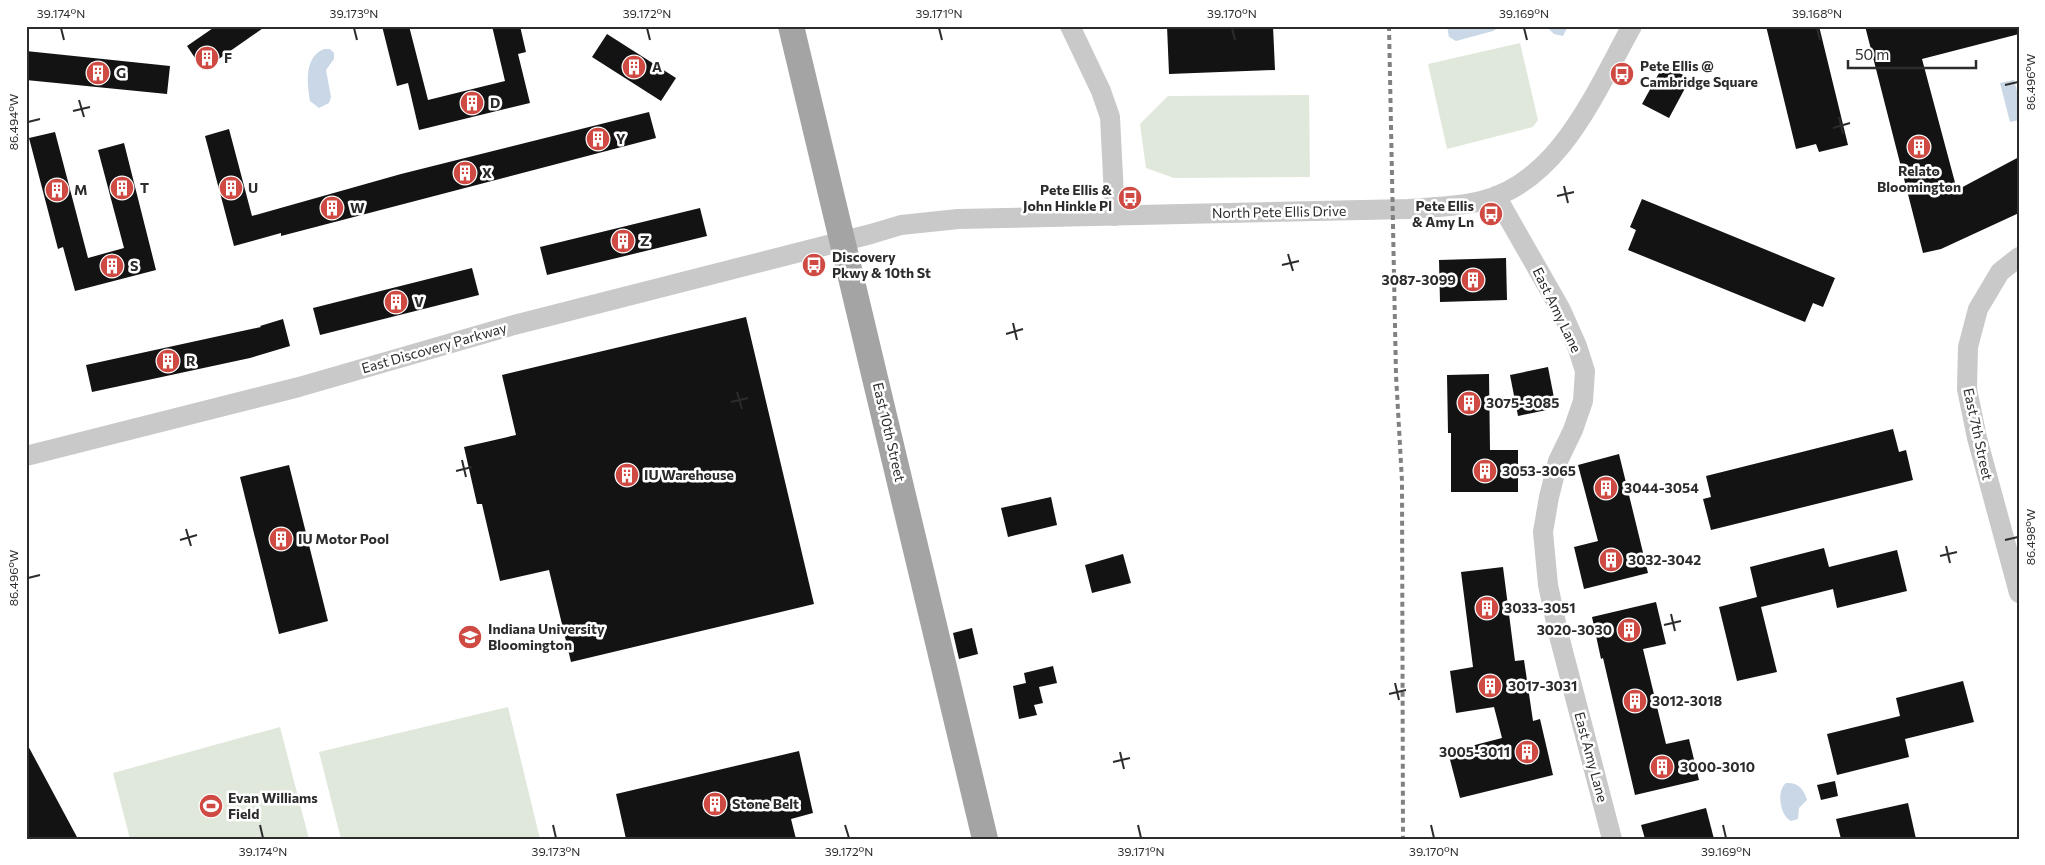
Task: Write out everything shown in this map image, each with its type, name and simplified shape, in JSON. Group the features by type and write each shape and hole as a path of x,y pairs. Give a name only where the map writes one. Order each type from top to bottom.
{"main road":[{"name":"East 10th Street","path":"791,26 985,839"}],"street":[{"path":"1070,26 1101,91 1110,117 1115,216"},
{"name":"North Pete Ellis Drive","path":"842,241 901,224 958,219 1408,209 1466,204 1496,196 1518,186 1559,149 1574,130 1632,26"},
{"name":"East Amy Lane","path":"1496,196 1560,310 1577,346 1585,371 1583,401 1573,430 1558,461 1543,532 1548,586 1558,632 1612,839"},
{"name":"East Discovery Parkway","path":"26,456 299,387 514,326 842,241"},
{"name":"East 7th Street","path":"2019,257 2000,272 1978,309 1968,347 1967,389 1979,447 2019,593"}],"shaded area":[{"path":"1520,43 1538,120 1533,127 1447,149 1428,64"},
{"path":"1309,95 1310,177 1174,178 1146,168 1140,124 1168,96"},
{"path":"508,707 540,839 341,839 319,752"},
{"name":"Evan Williams Field","path":"280,727 309,839 130,839 113,773"}],"water":[{"path":"1447,26 1501,26 1493,31 1456,41 1449,37"},
{"path":"1546,26 1568,26 1563,36 1554,34"},
{"path":"324,49 330,49 334,53 334,59 326,70 331,97 329,103 319,108 310,101 308,71 313,58"},
{"path":"2014,80 2019,98 2019,120 2010,122 2000,83"},
{"path":"1786,783 1800,787 1807,800 1799,808 1798,819 1791,821 1784,814 1780,797"}],"building":[{"name":"F","path":"216,26 266,26 203,70 187,46"},
{"path":"382,26 409,26 428,100 505,81 492,26 520,26 526,52 518,54 530,103 419,130 408,83 397,86"},
{"path":"1167,26 1273,26 1275,70 1169,74"},
{"path":"1766,26 1819,26 1848,145 1819,152 1816,144 1796,149"},
{"name":"Relato Bloomington","path":"1865,26 2019,26 2019,34 1922,59 1957,190 2019,157 2019,213 1941,249 1923,253"},
{"name":"A","path":"607,34 676,78 661,101 592,57"},
{"name":"G","path":"26,51 170,66 167,94 26,80"},
{"path":"1664,64 1690,79 1669,118 1642,104"},
{"path":"649,112 656,138 281,236 281,233 234,246 205,136 229,129 252,216 401,174"},
{"path":"55,132 88,258 124,248 98,150 124,143 156,270 75,291 63,247 58,249 29,138"},
{"path":"1642,199 1835,278 1823,307 1813,303 1805,322 1628,250 1636,230 1630,227"},
{"name":"Z","path":"700,208 707,236 547,275 540,247"},
{"name":"3087-3099","path":"1506,258 1507,300 1440,302 1439,260"},
{"name":"V","path":"472,268 479,295 320,335 313,308"},
{"name":"IU Warehouse","path":"746,317 814,604 571,662 549,570 500,581 482,504 477,504 464,447 516,435 502,375"},
{"name":"R","path":"283,319 290,346 250,358 92,392 86,365 261,327"},
{"path":"1548,367 1556,408 1518,416 1510,375"},
{"path":"1489,374 1490,450 1518,450 1518,492 1451,492 1451,433 1448,433 1447,375"},
{"path":"1893,429 1899,452 1906,450 1913,480 1711,530 1703,499 1711,497 1706,476"},
{"path":"1619,454 1648,573 1584,589 1574,547 1598,541 1578,465"},
{"name":"IU Motor Pool","path":"289,465 328,621 279,634 240,477"},
{"path":"1051,497 1057,525 1008,537 1001,508"},
{"path":"1824,548 1829,567 1897,550 1907,591 1837,608 1833,589 1761,607 1777,672 1737,681 1719,607 1757,597 1750,567"},
{"path":"1123,554 1131,583 1092,593 1085,565"},
{"path":"1503,567 1515,661 1524,660 1533,721 1540,719 1553,775 1460,798 1448,752 1502,738 1494,707 1456,713 1450,671 1473,667 1461,572"},
{"path":"1656,602 1666,644 1643,649 1666,744 1689,739 1699,780 1635,795 1592,617"},
{"path":"972,628 978,654 959,659 953,633"},
{"path":"1053,666 1057,683 1039,687 1043,703 1034,705 1037,715 1019,719 1013,686 1026,683 1024,673"},
{"path":"1963,681 1974,722 1905,739 1909,757 1837,775 1827,734 1900,716 1896,698"},
{"path":"26,742 78,839 26,839"},
{"name":"Stone Belt","path":"799,751 813,813 791,819 796,839 626,839 616,794"},
{"path":"1835,781 1838,796 1821,800 1817,785"},
{"path":"1908,803 1916,839 1841,839 1836,819"},
{"path":"1706,808 1714,839 1645,839 1641,825"}],"railway":[{"path":"1389,26 1396,375 1402,481 1403,839"}],"place":[{"name":"F","path":"207,58"},
{"name":"A","path":"634,67"},
{"name":"G","path":"98,73"},
{"name":"Pete Ellis @ Cambridge Square","path":"1622,74"},
{"name":"D","path":"472,103"},
{"name":"Y","path":"598,139"},
{"name":"Relato Bloomington","path":"1919,147"},
{"name":"X","path":"465,173"},
{"name":"T","path":"122,188"},
{"name":"U","path":"231,188"},
{"name":"M","path":"57,190"},
{"name":"Pete Ellis & John Hinkle Pl","path":"1130,198"},
{"name":"W","path":"332,208"},
{"name":"Pete Ellis & Amy Ln","path":"1491,214"},
{"name":"Z","path":"623,241"},
{"name":"Discovery Pkwy & 10th St","path":"814,265"},
{"name":"S","path":"112,266"},
{"name":"3087-3099","path":"1473,280"},
{"name":"V","path":"396,302"},
{"name":"R","path":"168,361"},
{"name":"3075-3085","path":"1469,403"},
{"name":"3053-3065","path":"1485,471"},
{"name":"IU Warehouse","path":"627,475"},
{"name":"3044-3054","path":"1606,488"},
{"name":"IU Motor Pool","path":"281,539"},
{"name":"3032-3042","path":"1611,560"},
{"name":"3033-3051","path":"1487,608"},
{"name":"3020-3030","path":"1629,630"},
{"name":"Indiana University Bloomington","path":"470,637"},
{"name":"3017-3031","path":"1490,686"},
{"name":"3012-3018","path":"1635,701"},
{"name":"3005-3011","path":"1527,752"},
{"name":"3000-3010","path":"1662,767"},
{"name":"Stone Belt","path":"715,804"},
{"name":"Evan Williams Field","path":"211,806"}]}
